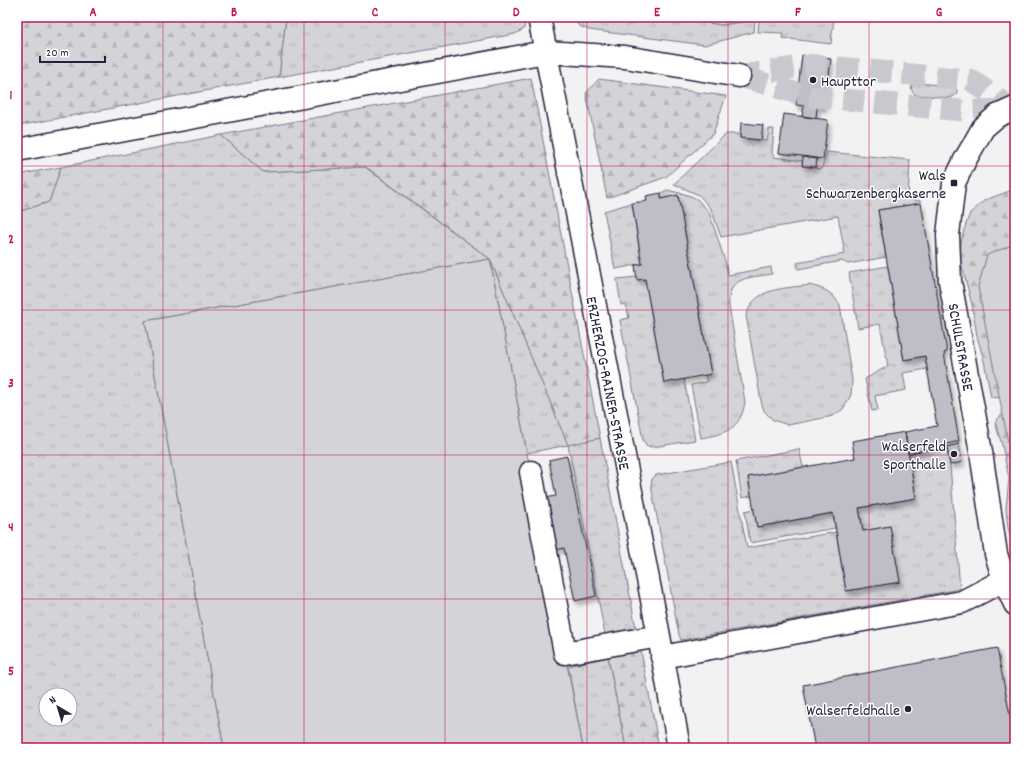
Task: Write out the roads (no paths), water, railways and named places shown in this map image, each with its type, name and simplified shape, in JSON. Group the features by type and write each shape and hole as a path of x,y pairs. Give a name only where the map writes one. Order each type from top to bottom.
{"street":[{"name":"ERZHERZOG-RAINER-STRASSE","path":"539,17 679,748"},
{"path":"17,150 545,52 625,57 739,76"},
{"name":"SCHULSTRASSE","path":"1014,109 997,116 983,128 965,160 954,183 948,235 950,281 981,452 996,554 1004,580 1015,604"},
{"path":"531,472 565,653 660,646 962,602 1004,580"}],"tunnel":[{"path":"739,76 811,65 971,80 1012,109"},
{"path":"746,78 806,96 967,111 1012,109"}],"place":[{"name":"Haupttor","path":"813,80"},
{"name":"Wals Schwarzenbergkaserne","path":"954,183"},
{"name":"Walserfeld Sporthalle","path":"954,454"},
{"name":"Walserfeldhalle","path":"908,709"}]}
